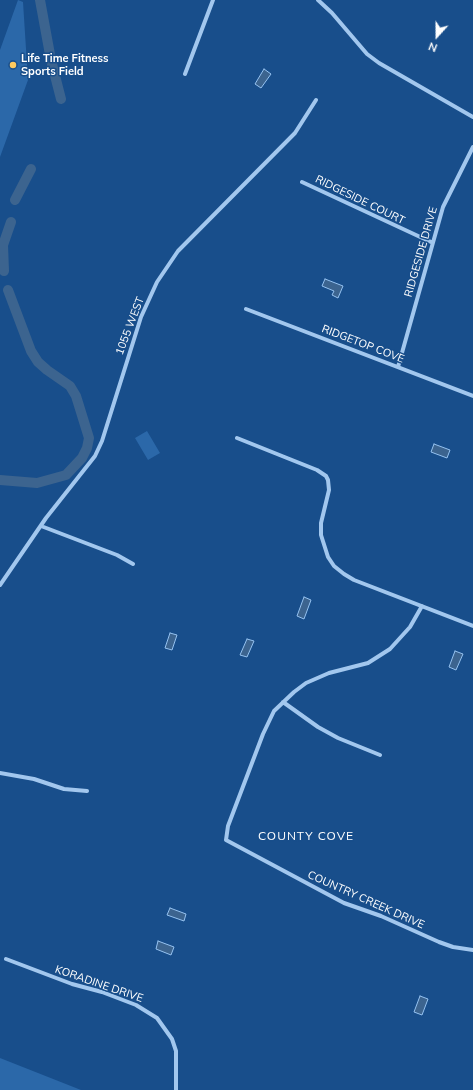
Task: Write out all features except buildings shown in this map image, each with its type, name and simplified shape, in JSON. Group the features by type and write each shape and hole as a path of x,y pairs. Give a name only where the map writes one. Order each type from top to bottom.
{"street":[{"path":"185,74 213,0"},
{"path":"318,0 325,2 356,43 379,63 473,117"},
{"name":"1055 WEST","path":"0,585 41,526 95,456 102,441 140,317 157,282 178,251 295,133 316,100"},
{"name":"RIDGESIDE DRIVE","path":"398,367 432,242 448,193 473,147"},
{"name":"RIDGESIDE COURT","path":"302,182 432,242"},
{"name":"RIDGETOP COVE","path":"246,309 473,396"},
{"path":"236,438 317,470 326,476 329,490 321,523 321,534 323,546 334,566 354,580 473,626"},
{"path":"41,526 117,555 133,564"},
{"name":"COUNTRY CREEK DRIVE","path":"422,606 410,627 385,653 368,663 317,677 294,692 274,712 265,728 228,826 226,840 344,903 382,916 439,942 453,947 473,950"},
{"path":"283,702 332,734 380,755"},
{"path":"0,773 34,779 64,789 87,791"},
{"name":"KORADINE DRIVE","path":"6,959 72,984 102,992 136,1005 158,1018 172,1039 176,1051 176,1090"}],"shaded area":[{"name":"Life Time Fitness Sports Field","path":"18,0 23,2 28,80 0,157 0,50"},
{"path":"264,69 271,74 261,88 255,84"},
{"path":"325,279 343,286 338,298 332,295 334,291 322,286"},
{"path":"147,431 160,453 148,460 135,438"},
{"path":"434,444 450,450 447,458 431,452"},
{"path":"304,597 311,600 304,619 297,616"},
{"path":"170,633 177,635 172,650 165,648"},
{"path":"247,639 254,641 247,657 240,655"},
{"path":"455,651 463,654 456,670 449,667"},
{"path":"170,908 186,914 184,921 167,915"},
{"path":"158,941 174,947 171,955 156,949"},
{"path":"420,996 428,999 422,1015 414,1012"},
{"path":"0,1058 81,1090 0,1090"}],"waterway":[{"path":"40,0 51,60 61,99"},
{"path":"15,200 31,169"},
{"path":"4,271 3,245 11,222"},
{"path":"0,480 37,483 66,475 82,458 87,448 89,438 76,396 70,386 38,362 31,351 8,290"}],"place":[{"name":"Life Time Fitness Sports Field","path":"13,65"}],"district":[{"name":"COUNTY COVE","path":"306,836"}]}
